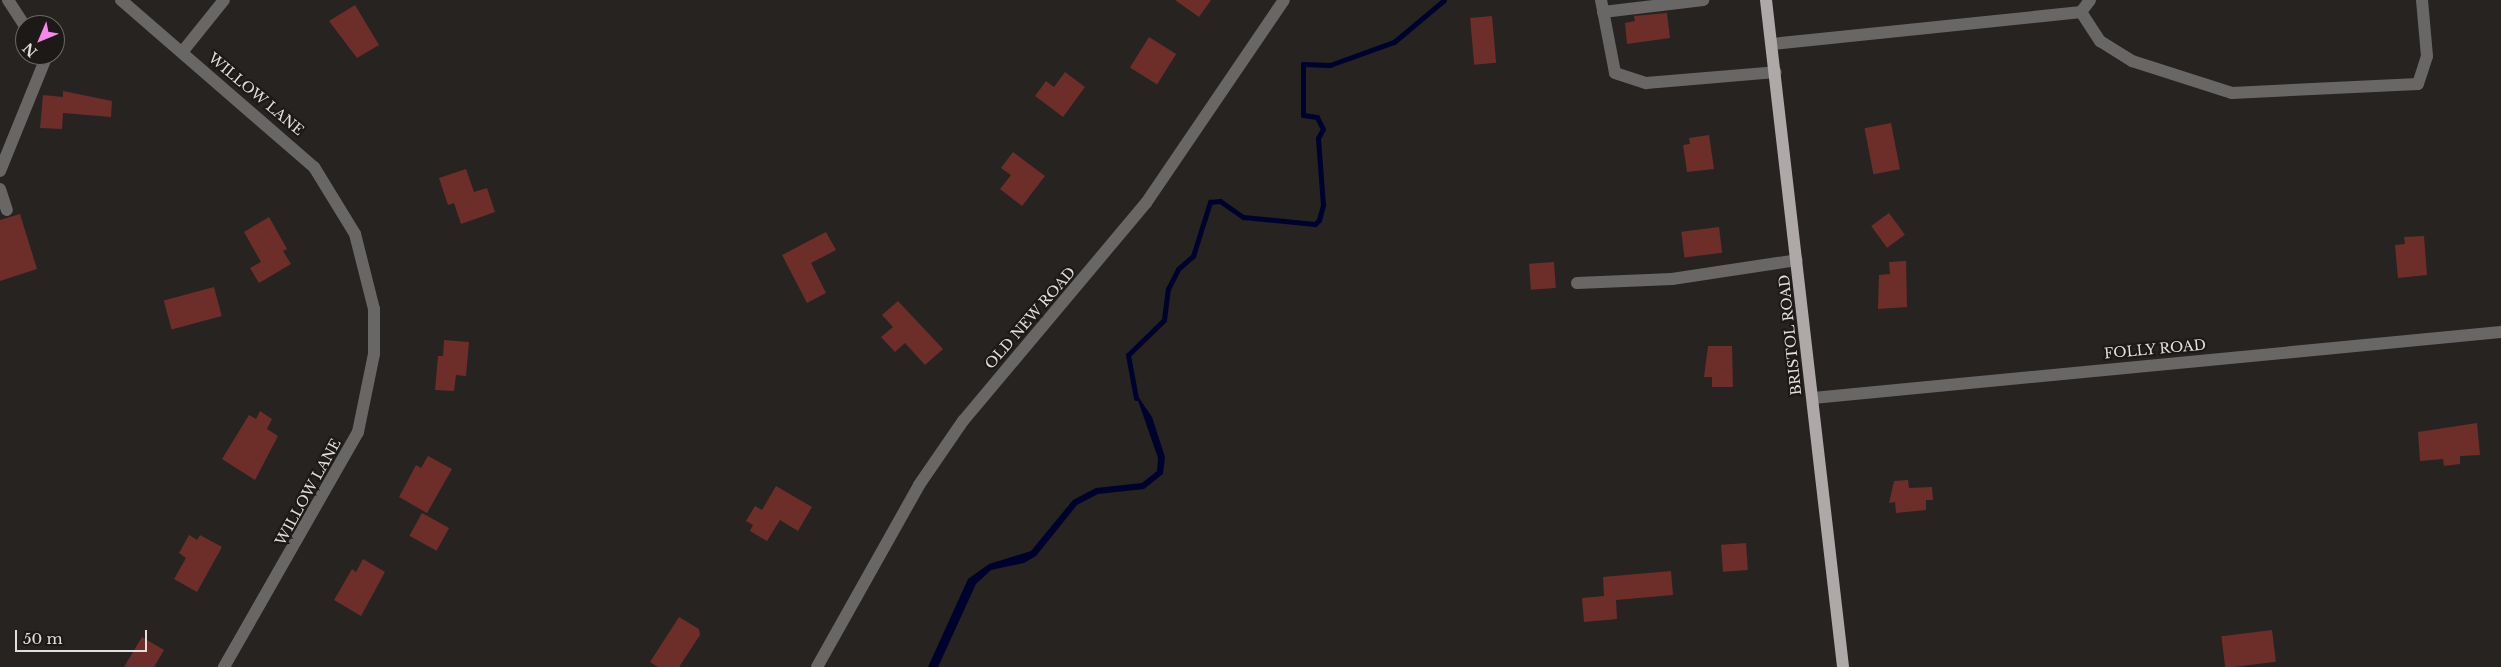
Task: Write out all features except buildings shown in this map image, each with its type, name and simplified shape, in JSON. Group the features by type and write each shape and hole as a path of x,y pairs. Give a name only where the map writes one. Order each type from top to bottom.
{"main road":[{"name":"BRISTOL ROAD","path":"1766,0 1776,72 1843,667"}],"street":[{"path":"8,0 15,17"},
{"name":"WILLOW LANE","path":"121,0 183,51 314,167 355,234 374,309 372,372 358,432 224,667"},
{"path":"183,51 224,0"},
{"name":"OLD NEW ROAD","path":"817,667 919,485 958,428 1146,203 1284,0"},
{"path":"1703,0 1602,6 1615,73 1646,83 1776,72"},
{"path":"1772,44 2081,12 2090,0"},
{"path":"2081,12 2100,41 2132,61 2232,93 2418,84 2427,56 2422,0"},
{"path":"0,171 43,65"},
{"path":"0,189 7,210"},
{"path":"1577,283 1672,279 1797,260"},
{"name":"FOLLY ROAD","path":"1813,398 2501,332"}],"water":[{"path":"1135,392 1152,417 1165,457 1163,474 1144,489 1098,494 1077,505 1036,556 1024,563 991,570 976,584 938,667 928,667 968,579 989,564 1031,551 1073,500 1096,488 1142,483 1157,471 1158,458"}],"waterway":[{"path":"1136,398 1128,355 1164,320 1168,289 1178,269 1193,256 1210,202 1220,201 1243,217 1315,224 1319,220 1323,205 1318,138 1323,129 1317,117 1303,115 1303,64 1330,65 1394,42 1444,0"}]}
